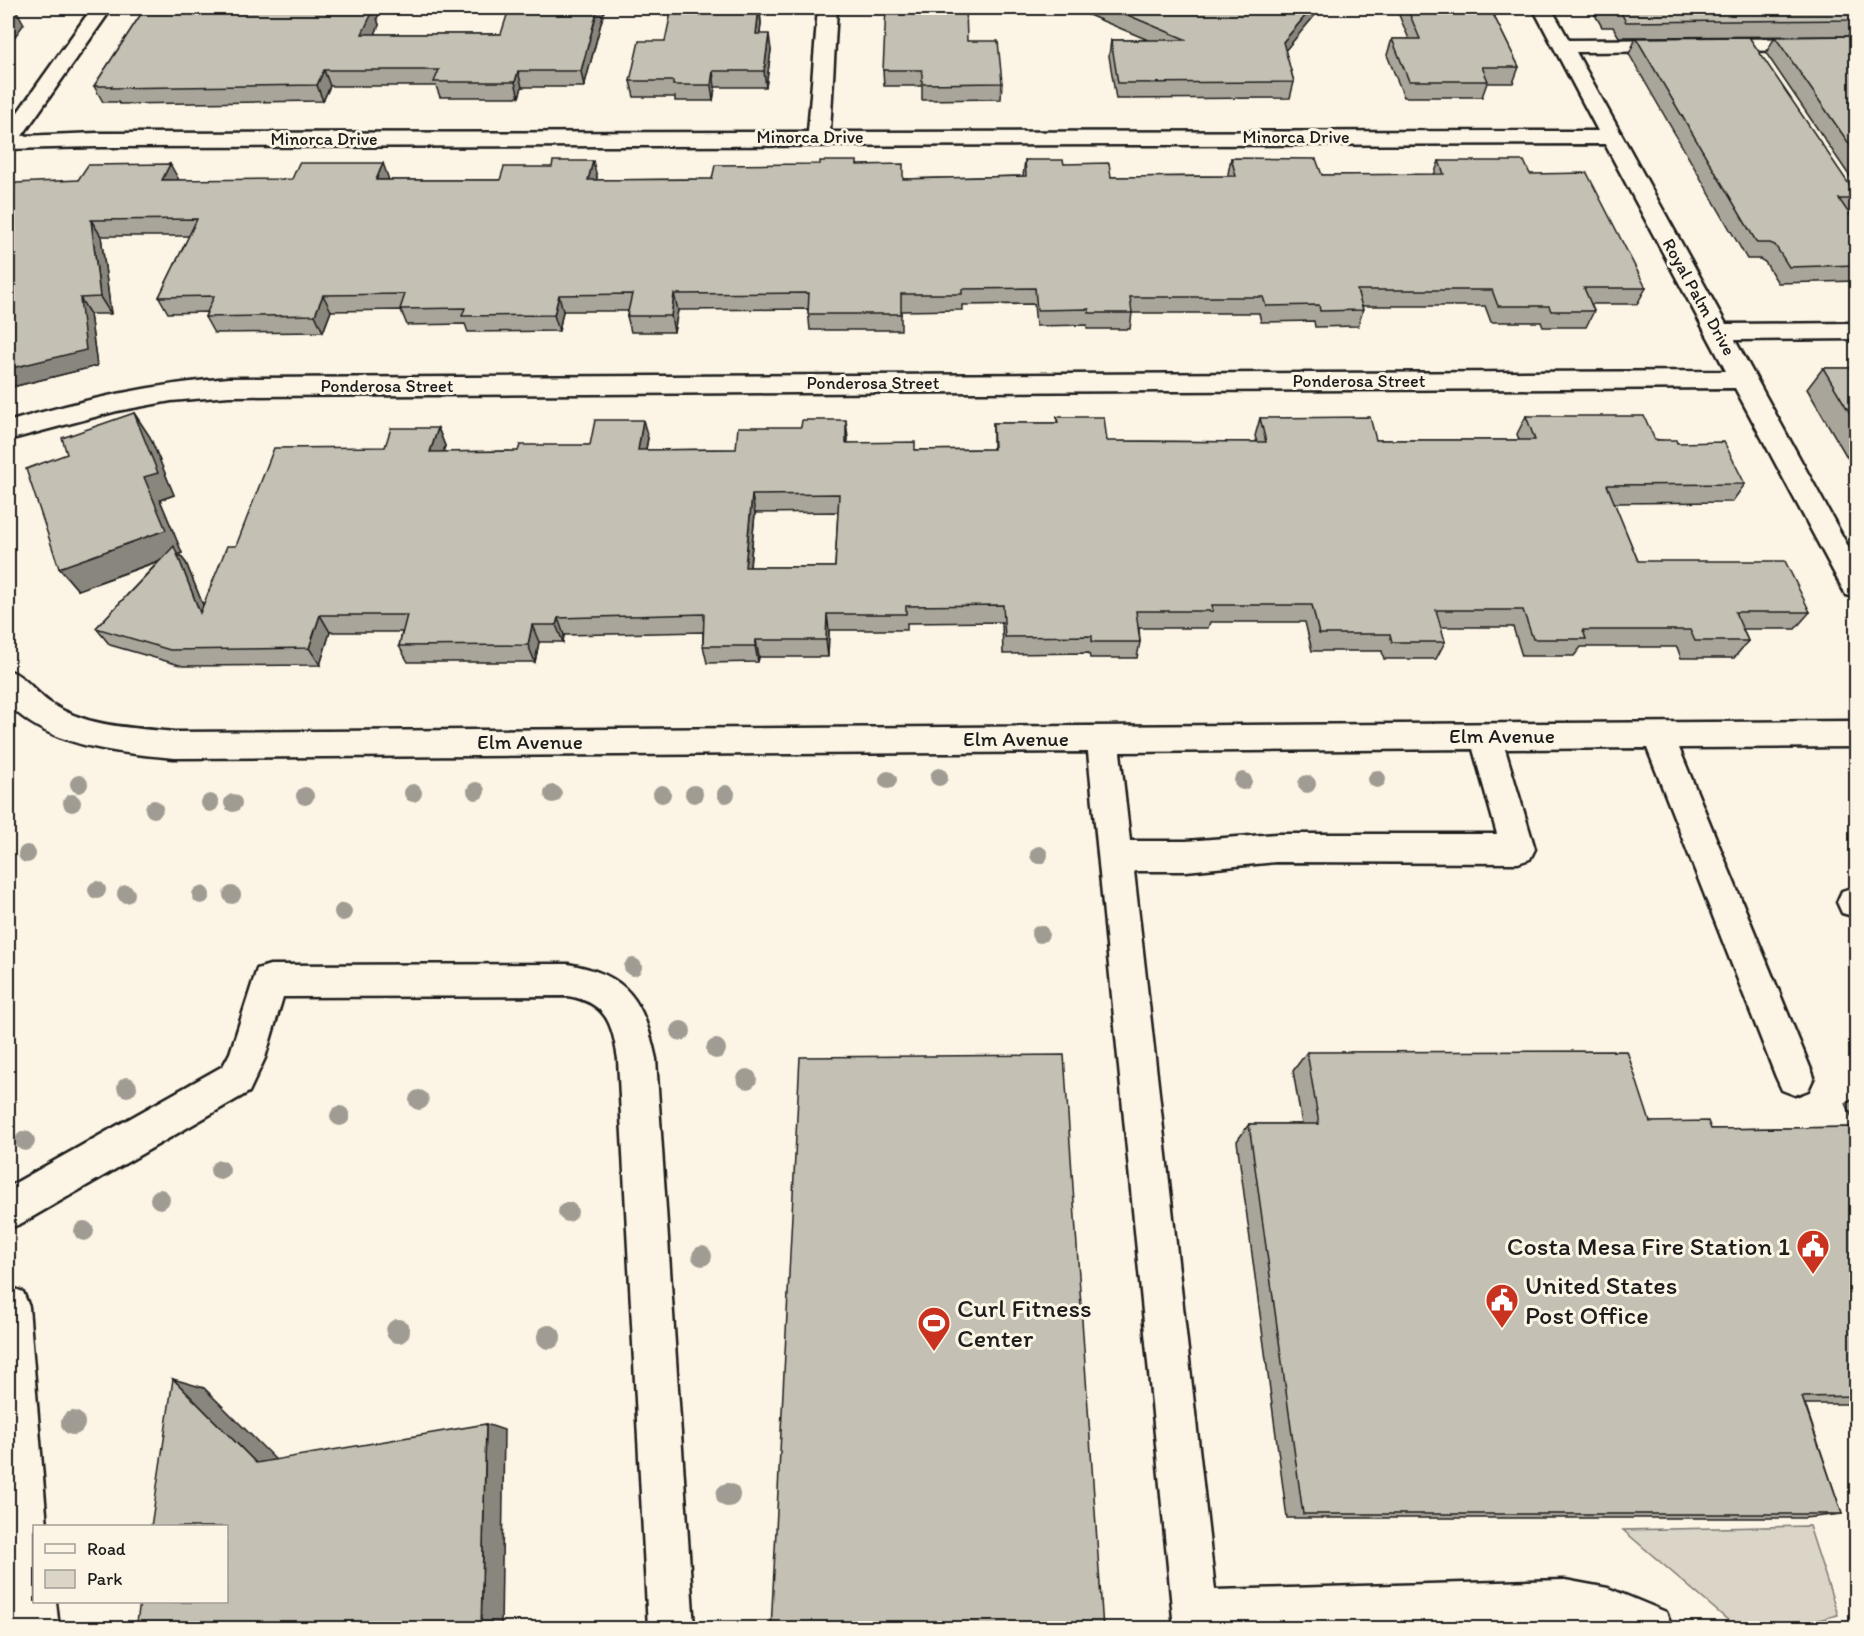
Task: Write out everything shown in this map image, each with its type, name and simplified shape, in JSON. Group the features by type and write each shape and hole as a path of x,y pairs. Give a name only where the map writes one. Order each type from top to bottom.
{"street":[{"path":"8,142 102,8"},
{"path":"819,137 827,8"},
{"name":"Royal Palm Drive","path":"1542,8 1744,380 1844,541 1857,587"},
{"path":"1562,46 1857,44"},
{"path":"1748,45 1761,64"},
{"name":"Minorca Drive","path":"8,142 819,137 1612,136"},
{"path":"1718,332 1857,331"},
{"name":"Ponderosa Street","path":"8,431 66,413 125,399 187,390 229,387 1744,380"},
{"name":"Elm Avenue","path":"8,682 29,705 49,718 76,729 104,736 175,744 1857,734"},
{"path":"1658,735 1795,1077"},
{"path":"1115,856 1186,856 1276,848 1518,849 1485,736"},
{"path":"1103,739 1196,1621 1566,1603 1608,1611 1650,1629"},
{"path":"8,1209 236,1079 247,1058 270,981 568,980 596,986 611,997 622,1011 632,1030 637,1059 671,1629"},
{"path":"8,1307 20,1480 33,1601"},
{"path":"33,1603 36,1629"}],"green space":[{"path":"1809,1526 1838,1615 1787,1628 1737,1628 1623,1530"}],"building":[{"path":"8,8 15,8 8,18"},
{"path":"145,8 369,8 374,9 362,34 501,34 509,9 598,8 581,71 518,71 515,82 434,82 439,70 324,70 317,85 111,88 112,86 94,86"},
{"path":"672,8 759,8 756,34 769,34 764,71 713,71 711,85 673,85 673,81 630,81 639,41 665,41"},
{"path":"886,8 966,8 967,41 998,41 1002,83 922,84 922,70 883,70"},
{"path":"1111,8 1312,8 1283,42 1294,82 1118,83 1111,40 1187,40"},
{"path":"1407,8 1490,8 1519,67 1482,67 1488,81 1409,81 1392,39 1420,39"},
{"path":"1606,8 1857,8 1857,20 1626,22 1620,11 1609,11"},
{"path":"1857,36 1857,155 1775,37"},
{"path":"1749,37 1857,196 1857,199 1839,199 1857,225 1857,265 1789,267 1775,245 1757,243 1636,38"},
{"path":"1231,158 1316,159 1322,175 1444,174 1439,161 1524,161 1530,174 1587,173 1646,288 1584,288 1594,311 1551,311 1549,306 1498,306 1492,290 1357,290 1363,310 1320,311 1319,305 1266,306 1263,297 1130,297 1132,313 1089,313 1089,309 1037,310 1035,288 962,289 962,294 901,294 901,314 808,314 809,293 674,294 671,316 627,316 632,294 559,295 554,315 462,316 465,308 400,309 405,294 323,295 315,315 205,317 214,296 159,297 197,219 91,220 100,297 80,298 86,350 8,369 8,196 16,183 78,180 88,165 170,164 162,180 292,179 299,163 383,163 376,180 500,180 504,167 552,167 553,161 593,161 588,180 712,179 715,165 820,164 820,161 857,161 857,165 903,164 903,179 1026,176 1025,160 1063,160 1064,164 1109,163 1111,177 1236,176"},
{"path":"1823,368 1857,368 1857,425"},
{"path":"134,413 158,473 144,477 166,530 59,568 26,469 67,454 62,438"},
{"path":"1526,416 1644,416 1655,440 1676,440 1677,443 1724,442 1745,484 1607,485 1638,561 1785,561 1810,612 1735,612 1748,641 1695,641 1690,630 1583,630 1586,639 1533,639 1523,610 1436,610 1445,642 1392,642 1390,634 1319,634 1312,605 1212,605 1213,611 1136,611 1140,642 1092,642 1092,636 1005,637 1003,605 906,606 906,614 827,614 826,640 756,640 755,646 703,646 704,614 558,618 556,625 532,625 528,645 399,646 407,615 320,615 309,648 170,650 96,628 174,546 200,613 227,546 236,546 274,448 385,447 391,428 438,428 430,452 518,451 520,445 590,445 595,420 643,420 638,450 736,449 738,427 801,427 802,420 846,420 846,443 915,442 915,450 994,449 993,423 1058,423 1057,417 1104,417 1107,441 1266,442 1260,418 1370,417 1376,440 1535,440","holes":["839,494 835,567 745,567 752,495"]},
{"name":"United States Post Office","path":"1627,1051 1650,1122 1708,1121 1711,1129 1857,1127 1857,1396 1802,1397 1842,1514 1303,1514 1249,1124 1319,1124 1307,1052"},
{"name":"Curl Fitness Center","path":"1064,1055 1103,1629 771,1629 800,1057"},
{"path":"173,1379 256,1463 486,1424 481,1629 136,1629 140,1603 228,1603 228,1525 151,1525"}],"place":[{"name":"Costa Mesa Fire Station 1","path":"1813,1275"},
{"name":"United States Post Office","path":"1502,1329"},
{"name":"Curl Fitness Center","path":"934,1352"}]}
